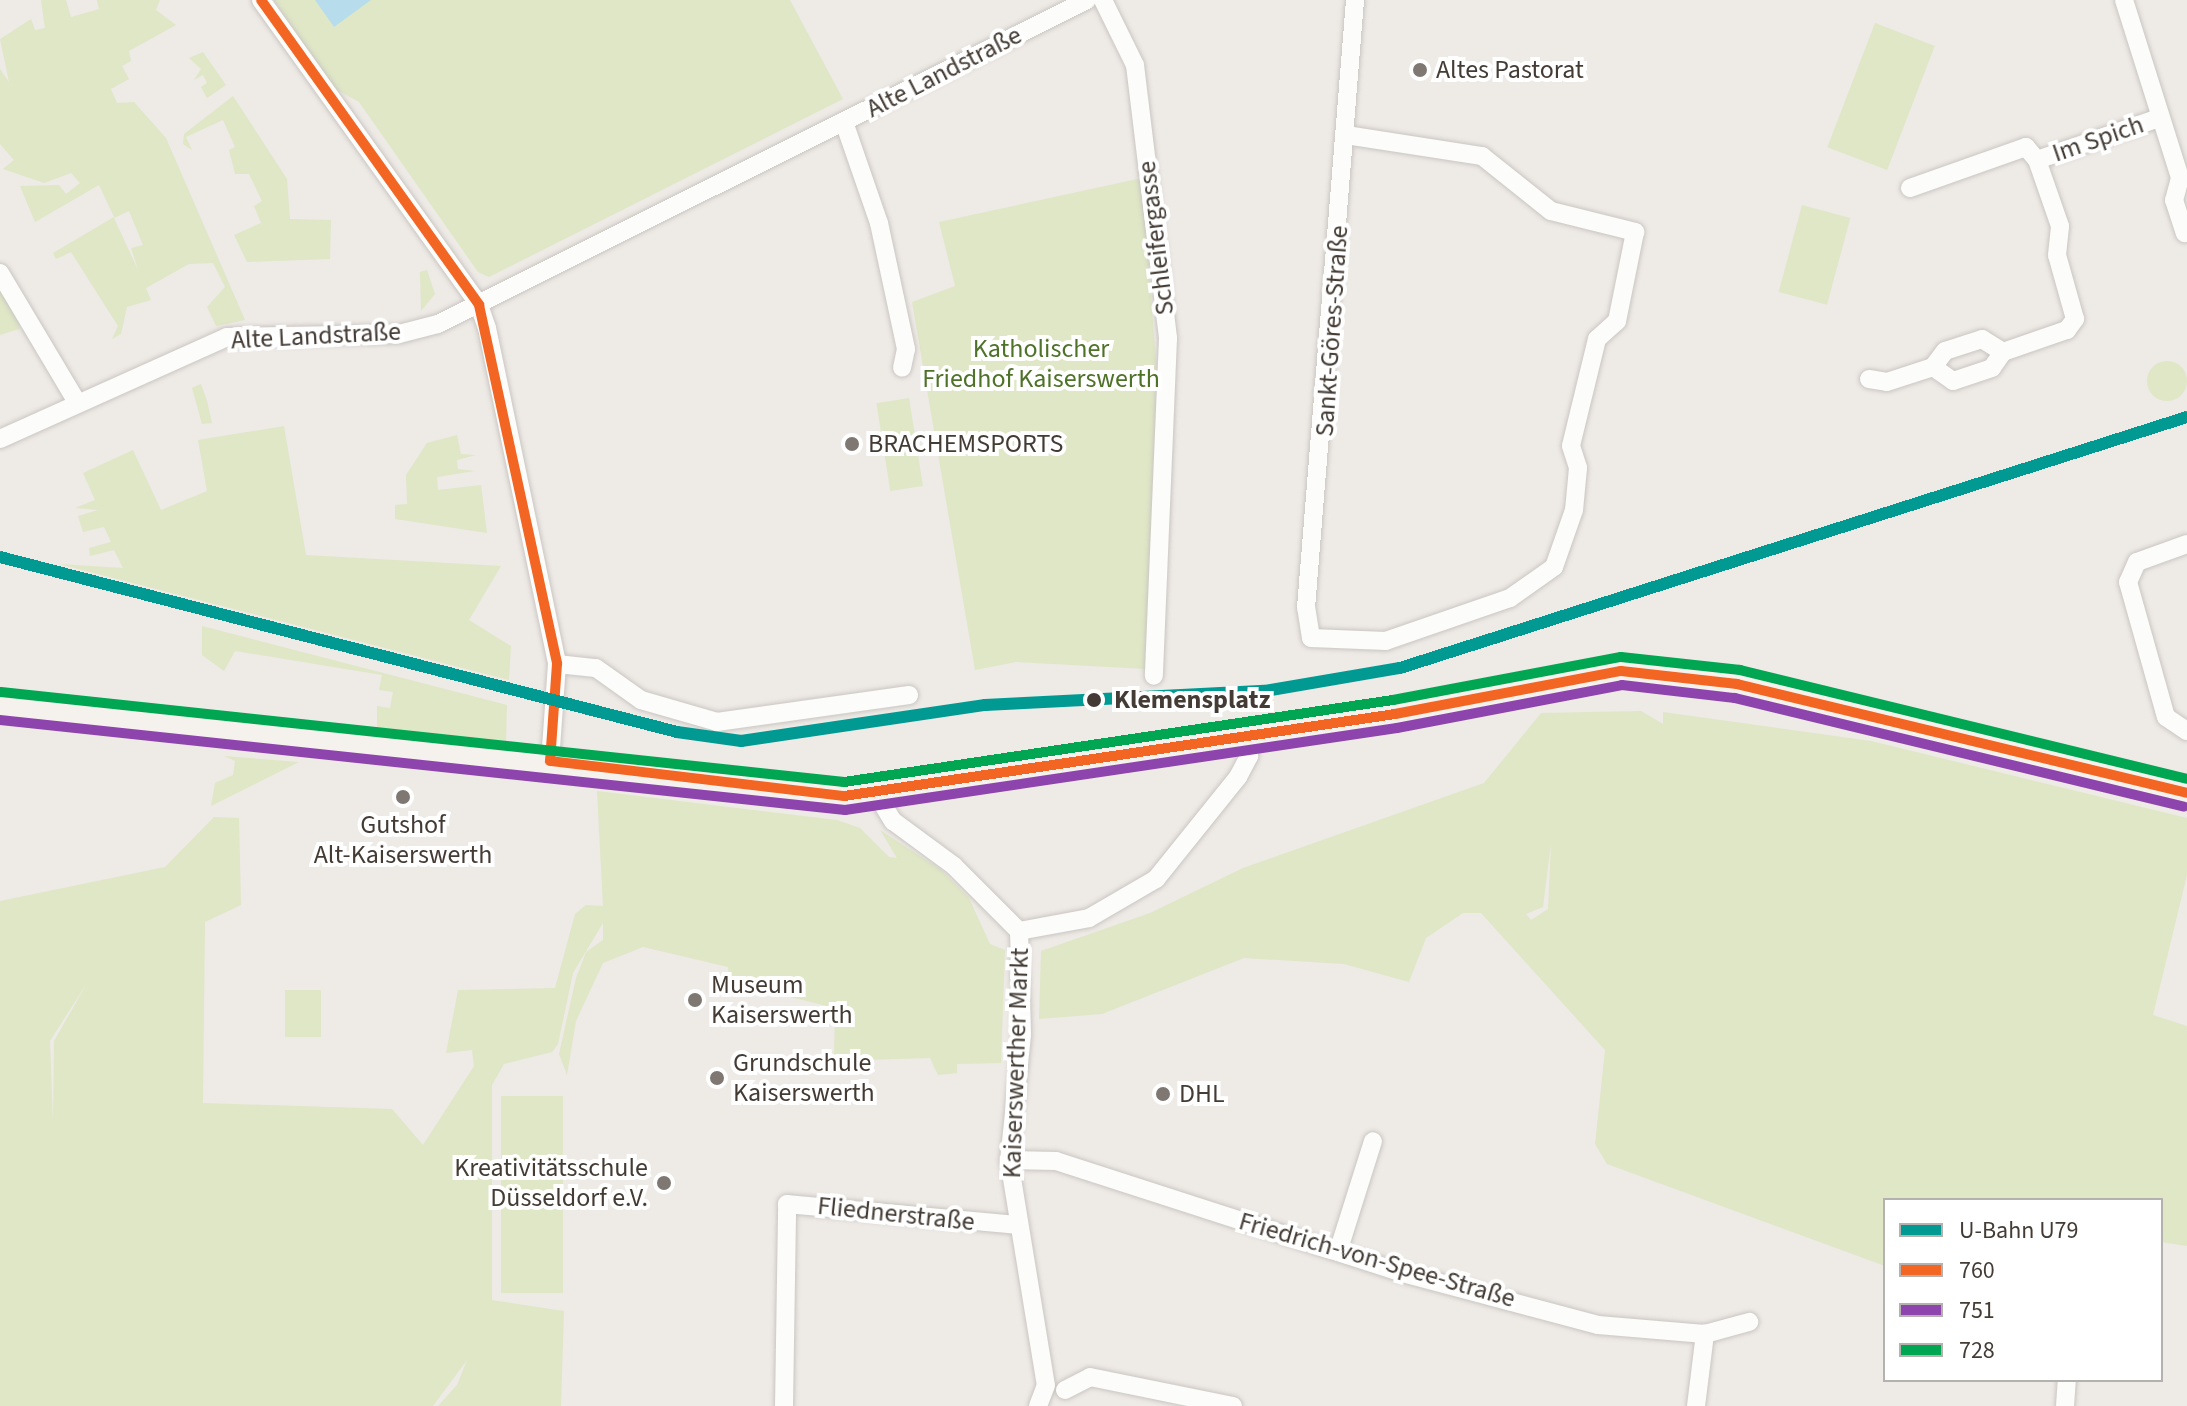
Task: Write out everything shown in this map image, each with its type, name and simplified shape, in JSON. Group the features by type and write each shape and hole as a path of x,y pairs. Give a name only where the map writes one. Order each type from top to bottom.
{"main road":[{"path":"0,706 550,761 746,787 876,793 995,774 1247,746 1594,673 1666,673 2187,793"}],"street":[{"path":"261,0 479,305 500,374 557,664 550,761"},
{"name":"Alte Landstraße","path":"0,439 227,337 409,333 479,305 1087,0"},
{"name":"Schleifergasse","path":"1103,0 1135,65 1168,338 1154,676"},
{"name":"Sankt-Göres-Straße","path":"1346,135 1482,156 1551,211 1635,232 1617,321 1597,339 1571,446 1578,468 1574,510 1554,567 1510,598 1404,636 1334,640 1311,638 1306,608 1355,0"},
{"name":"Im Spich","path":"2124,0 2159,118 2183,176 2174,200 2185,233"},
{"name":"Im Spich","path":"2037,160 2159,118"},
{"name":"Alte Landstraße","path":"844,122 886,250 906,349 902,368"},
{"name":"Im Spich","path":"1910,188 2026,147 2037,160 2060,226 2057,255 2075,319 2067,330 2003,352 1992,368 1953,381 1933,367"},
{"path":"0,273 78,404"},
{"path":"1869,379 1887,382 1933,367 1945,351 1982,339 2003,352"},
{"path":"2187,544 2137,562 2128,582 2166,717 2187,731"},
{"path":"557,664 596,668 641,700 717,722 909,695"},
{"path":"876,793 893,821 954,866 1019,931 1089,918 1156,879 1247,746"},
{"name":"Kaiserswerther Markt","path":"1019,931 1023,956 1020,1065 1009,1160 1016,1225 1061,1394"},
{"path":"1338,1252 1373,1141"},
{"name":"Friedrich-von-Spee-Straße","path":"1009,1160 1056,1161 1338,1252 1598,1325 1705,1334 1749,1322"},
{"name":"Fliednerstraße","path":"784,1406 787,1204 1016,1225"},
{"path":"1696,1406 1705,1334"},
{"path":"1038,1406 1090,1377 1233,1406"},
{"path":"2065,1406 2067,1382"}],"green space":[{"path":"41,0 66,0 71,17 99,9 97,0 160,0 156,10 176,25 129,51 131,61 122,66 129,79 111,89 117,103 134,102 166,138 245,320 216,326 207,307 225,287 213,263 189,264 146,288 151,300 127,307 121,334 112,339 118,326 71,252 56,259 53,253 114,217 99,185 35,222 20,186 59,185 66,194 80,183 71,173 44,183 3,169 14,160 0,144 0,69 9,82 0,39 31,19 35,30 45,28","holes":["129,211 143,245 131,248 138,270 114,218"]},
{"path":"274,0 790,0 843,99 489,277 478,272 359,102 334,88"},
{"path":"1875,23 1935,46 1887,170 1827,147"},
{"path":"203,52 226,85 207,98 201,87 207,83 203,75 194,80 201,69 189,58"},
{"path":"233,96 287,179 290,219 331,220 330,259 247,262 234,235 261,223 254,206 262,201 249,174 235,174 229,150 235,147 223,120 186,137 192,150 183,144 184,134"},
{"name":"Katholischer Friedhof Kaiserswerth","path":"1142,178 1158,388 1146,669 1016,662 975,670 912,302 955,286 939,222"},
{"path":"1802,205 1850,218 1827,305 1779,292"},
{"path":"427,270 435,294 421,311 420,272"},
{"path":"0,290 20,321 19,329 0,335"},
{"path":"2167,361 2181,367 2187,381 2181,395 2167,401 2153,395 2147,381 2153,367"},
{"path":"201,384 212,423 202,424 192,388"},
{"path":"909,398 923,486 890,491 876,403"},
{"path":"284,426 306,555 501,566 469,620 511,646 509,680 59,564 123,568 114,550 90,556 89,548 111,542 104,527 83,532 78,516 98,510 75,508 95,500 83,473 133,450 161,510 207,491 198,440"},
{"path":"457,435 461,454 476,455 457,460 458,469 475,471 437,477 438,490 481,485 487,533 395,519 395,505 407,504 406,475 427,443"},
{"path":"202,626 507,705 506,741 377,734 377,706 390,708 393,692 379,690 382,675 235,651 224,671 202,655"},
{"path":"1641,711 1663,724 1663,712 1871,741 2187,818 2187,875 2153,1015 2187,1026 2187,1246 2163,1242 2163,1198 1883,1198 1883,1265 1607,1164 1595,1144 1605,1050 1481,913 1463,913 1426,938 1409,982 1344,964 1244,958 1102,1014 1039,1019 1041,951 1150,913 1243,868 1484,783 1541,713","holes":["1551,843 1548,909 1531,920 1526,914 1543,907"]},
{"path":"224,756 299,762 211,806 215,783 233,775 235,761"},
{"path":"597,791 837,820 860,828 889,857 897,858 880,830 940,869 969,898 990,944 1005,950 1001,1063 957,1064 957,1073 938,1075 930,1058 834,1061 835,1008 729,982 728,967 643,947 603,963 576,1021 567,1075 559,1054 576,978 586,952 603,940 603,923 573,973 558,1044 552,1052 504,1064 492,1085 492,1300 564,1311 561,1406 438,1406 457,1385 467,1360 433,1406 0,1406 0,901 165,867 214,817 239,818 241,905 205,922 203,1103 392,1109 423,1145 474,1066 472,1050 446,1053 458,990 555,988 575,914 586,905 603,906","holes":["87,983 54,1041 53,1121 50,1041"]},
{"path":"285,990 321,990 321,1037 285,1037"},
{"path":"501,1096 563,1096 563,1293 501,1293"}],"water":[{"path":"315,0 371,0 334,27"}],"metro line":[{"name":"U79","path":"0,557 677,732 741,741 985,705 1265,691 1400,668 2187,417"}],"transit line":[{"name":"760","path":"261,0 479,305 557,664 550,761"},
{"name":"728","path":"1,692 844,782 1393,700 1621,657 1740,670 2187,779"},
{"name":"760","path":"550,761 844,796 1395,714 1621,671 1737,684 2187,793"},
{"name":"751","path":"0,720 845,810 1397,728 1622,685 1735,698 2184,807"}],"place":[{"name":"Altes Pastorat","path":"1420,70"},
{"name":"BRACHEMSPORTS","path":"852,444"},
{"name":"Klemensplatz","path":"1094,700"},
{"name":"Gutshof Alt-Kaiserswerth","path":"403,797"},
{"name":"Museum Kaiserswerth","path":"695,1000"},
{"name":"Grundschule Kaiserswerth","path":"717,1078"},
{"name":"DHL","path":"1163,1094"},
{"name":"Kreativitätsschule Düsseldorf e.V.","path":"664,1183"}]}
